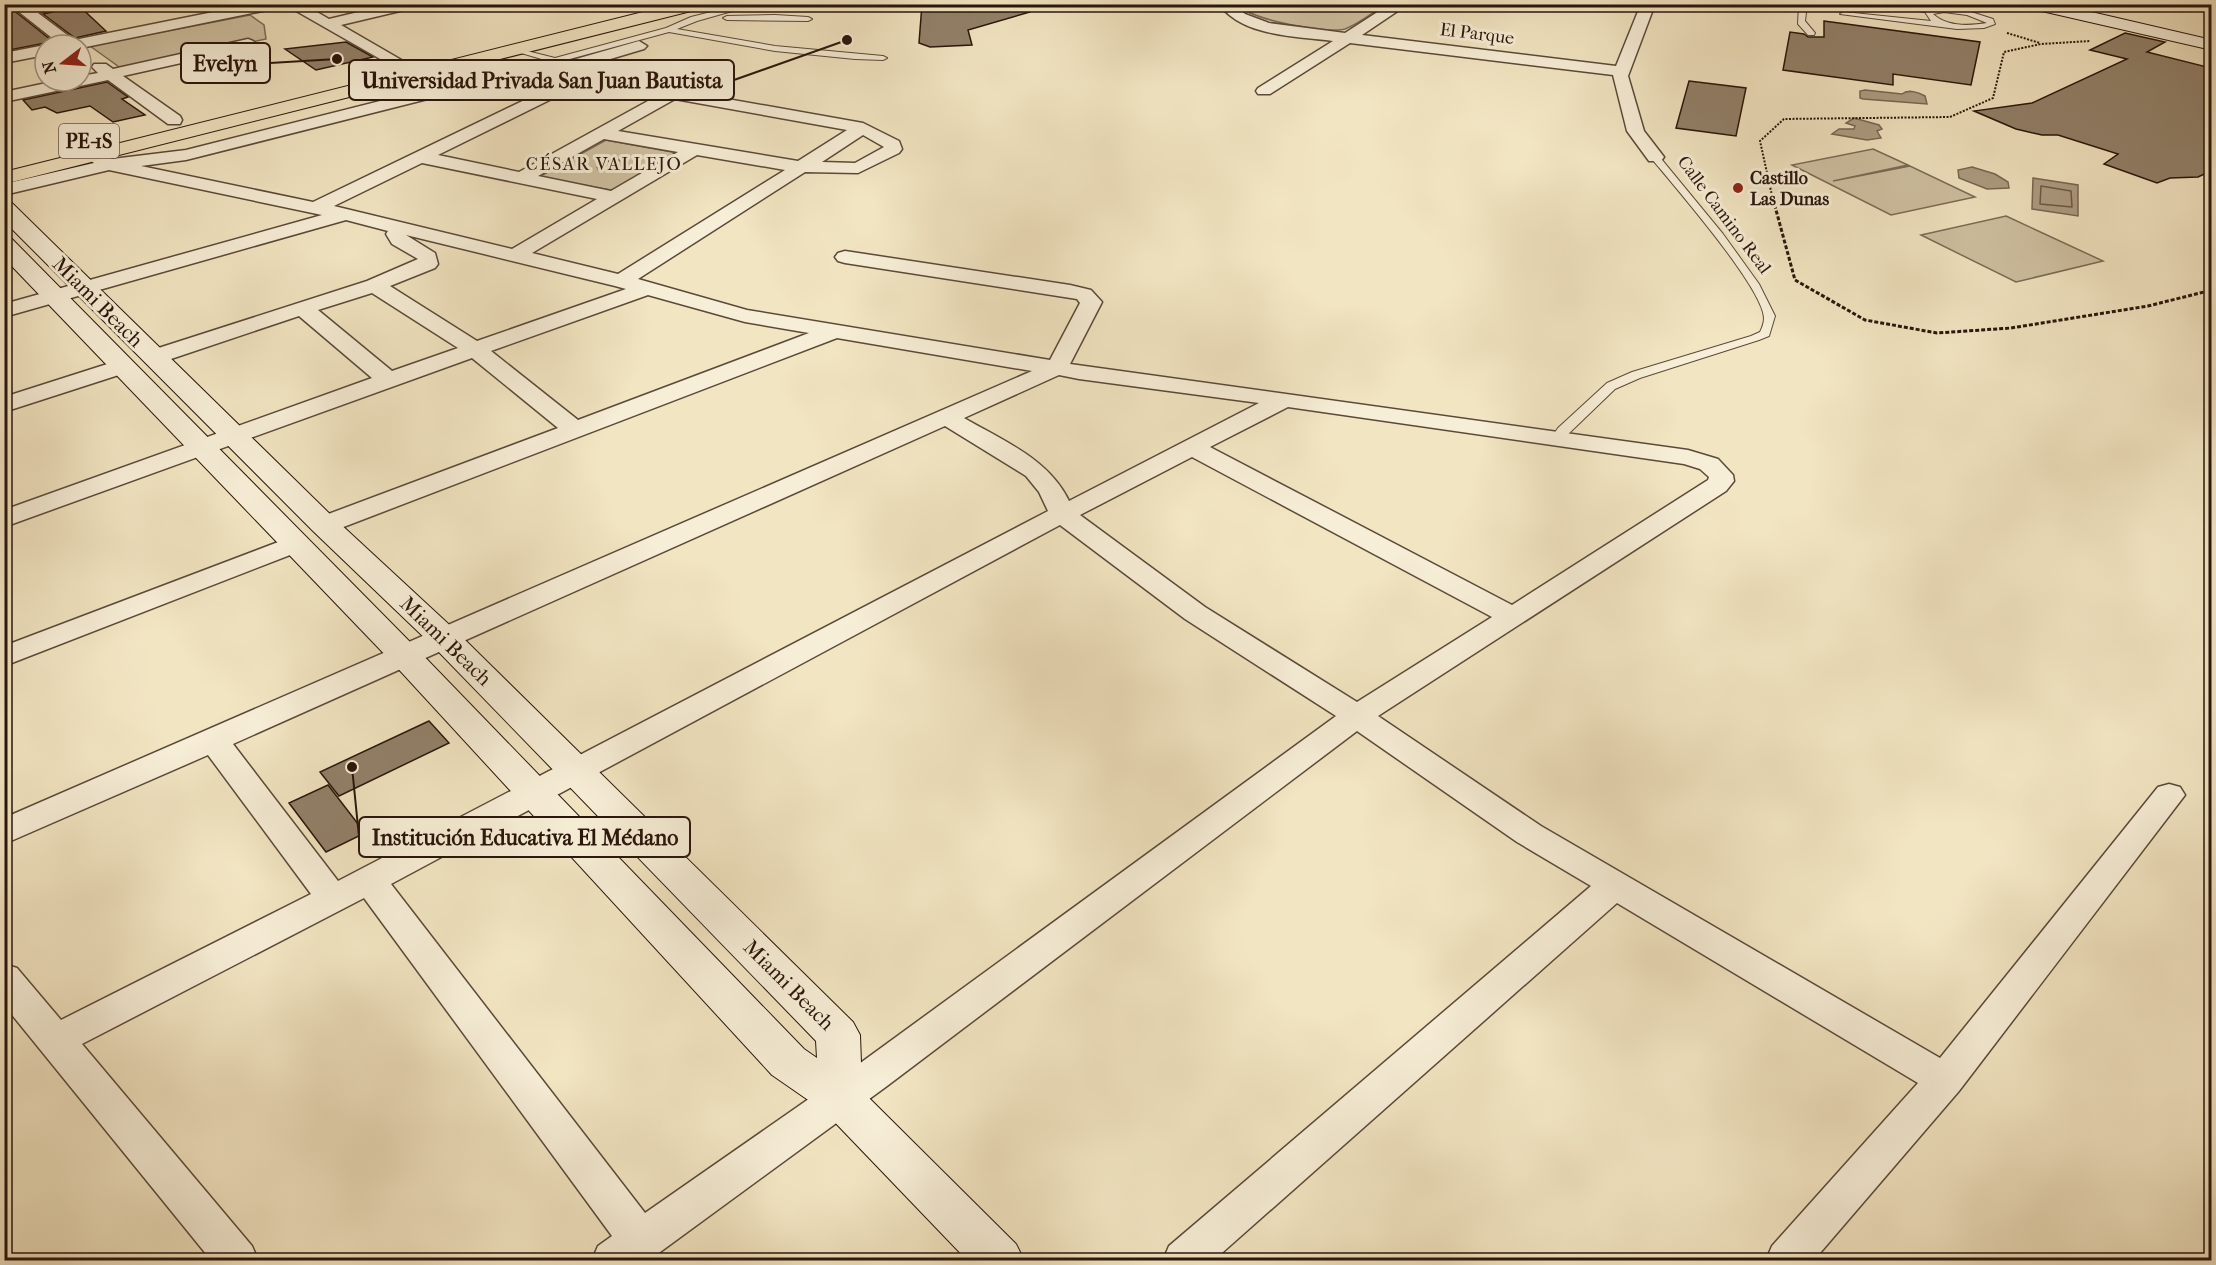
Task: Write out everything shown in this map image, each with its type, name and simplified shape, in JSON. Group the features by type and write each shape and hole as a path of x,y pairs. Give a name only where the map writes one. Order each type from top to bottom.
{"highway":[{"name":"PE-1S","path":"4,162 654,4"},
{"name":"PE-1S","path":"4,178 101,160 515,50 695,12"}],"street":[{"path":"25,11 62,4"},
{"path":"93,41 277,4"},
{"path":"291,4 402,65"},
{"path":"327,24 412,4"},
{"name":"El Parque","path":"1226,4 1236,14 1261,25 1297,32 1622,71"},
{"path":"1264,91 1401,4"},
{"path":"1622,71 1648,4"},
{"path":"2033,4 2211,45"},
{"path":"25,11 55,33"},
{"path":"93,78 248,44"},
{"path":"549,72 639,46"},
{"path":"4,58 33,52"},
{"path":"93,61 174,120"},
{"name":"Calle Camino Real","path":"1622,71 1620,76 1636,131 1655,157"},
{"path":"4,190 101,160 186,155 511,73 549,72 863,128 890,142 893,149 858,168 801,167 602,134"},
{"path":"316,208 582,78"},
{"path":"4,98 33,92"},
{"path":"520,178 673,94"},
{"path":"621,281 863,128"},
{"path":"515,255 695,149"},
{"path":"420,157 614,197"},
{"path":"101,160 515,255 648,288 745,316 1057,368 1558,437 1699,459 1717,469 1721,475 1718,486 1357,716 840,1098 627,1251 369,880"},
{"name":"Miami Beach","path":"4,208 70,293 138,362 232,435 444,638 838,1035 840,1098"},
{"path":"4,312 344,214"},
{"path":"4,405 303,309 428,264 428,257 399,240 396,234 400,228"},
{"name":"Miami Beach","path":"4,244 70,293"},
{"path":"4,832 1057,368 1091,302 1084,294 845,257"},
{"path":"374,285 475,349 575,430"},
{"path":"4,519 201,446 648,288"},
{"path":"303,309 390,381"},
{"path":"324,525 835,331"},
{"name":"Miami Beach","path":"138,362 201,446 294,544 405,655 788,1062 840,1098 999,1260"},
{"path":"54,1041 369,880 1062,514 1286,399"},
{"path":"945,416 1035,471 1051,490 1062,514 1195,613 1357,716 1529,834 1945,1080"},
{"path":"1193,448 1512,616"},
{"path":"4,657 294,544"},
{"path":"214,741 332,898"},
{"path":"1788,1260 1945,1080 2169,795"},
{"path":"1184,1260 1615,885"},
{"path":"4,978 237,1260"}],"lane":[{"path":"515,50 555,61 669,30 695,12 754,4"},
{"path":"1803,4 1800,23 1811,33"},
{"path":"1874,4 1934,11"},
{"path":"1960,4 1987,24"},
{"path":"1946,24 1930,17 1929,13 1947,7 1968,13 1987,24"},
{"path":"695,12 808,19"},
{"path":"1844,14 1946,24 1987,24"},
{"path":"669,30 748,47 883,58"},
{"name":"Calle Camino Real","path":"1558,437 1611,386 1636,375 1755,338 1764,334 1768,325 1770,315 1742,267 1655,157"}],"path":[{"path":"1987,24 2041,44"},
{"path":"2100,40 2041,44 2004,52 1993,98 1950,117 1784,119 1760,141 1765,170 1795,280 1865,320 1937,333 2011,328 2148,306 2211,290"},
{"path":"614,160 622,160 630,164 627,169 615,172 601,171 597,166 614,160"}],"shaded area":[{"path":"1239,5 1385,5 1350,27 1336,30 1307,28 1273,21 1246,11"},
{"path":"250,15 264,25 266,39 122,69 93,48 93,45"},
{"path":"606,140 683,154 616,191 539,177"},
{"path":"1873,149 1908,165 1833,181 1910,166 1975,197 1891,215 1792,165"},
{"path":"2006,216 2103,261 2016,282 1921,235"}],"water":[{"path":"1860,91 1902,94 1910,91 1916,92 1925,96 1927,104 1860,98"},
{"path":"1854,118 1879,125 1882,129 1877,131 1881,138 1867,140 1832,134 1839,129 1854,129 1855,126 1846,123"},
{"path":"1972,167 1995,174 2008,182 2009,188 1987,189 1959,178 1958,170"},
{"path":"2033,178 2078,185 2078,216 2032,209"}],"building":[{"path":"71,4 77,4 106,31 93,34 68,33 43,14 67,9"},
{"path":"922,4 1029,4 1030,12 968,30 972,45 930,47 919,43"},
{"path":"12,9 42,33 33,33 33,45 4,51 4,10"},
{"path":"1824,21 1980,42 1971,85 1893,74 1893,85 1783,70 1790,32 1804,34 1808,37 1824,37"},
{"path":"2125,33 2165,42 2147,52 2211,68 2211,171 2198,177 2170,178 2157,183 2104,164 2118,154 2058,135 2042,135 2016,129 1974,111 2032,103 2127,59 2090,50"},
{"path":"346,42 373,57 316,70 285,49"},
{"path":"1689,81 1746,88 1736,136 1676,128"},
{"path":"107,82 128,97 122,99 145,115 113,122 90,106 57,113 45,107 32,110 23,100 56,93 93,93 93,85"},
{"path":"429,721 449,743 339,796 320,772"},
{"path":"328,785 365,833 326,852 289,803"}],"place":[{"name":"Universidad Privada San Juan Bautista","path":"847,40"},
{"name":"Evelyn","path":"337,59"},
{"name":"Castillo Las Dunas","path":"1738,188"},
{"name":"Institución Educativa El Médano","path":"352,767"}],"district":[{"name":"CÉSAR VALLEJO","path":"604,164"}]}
